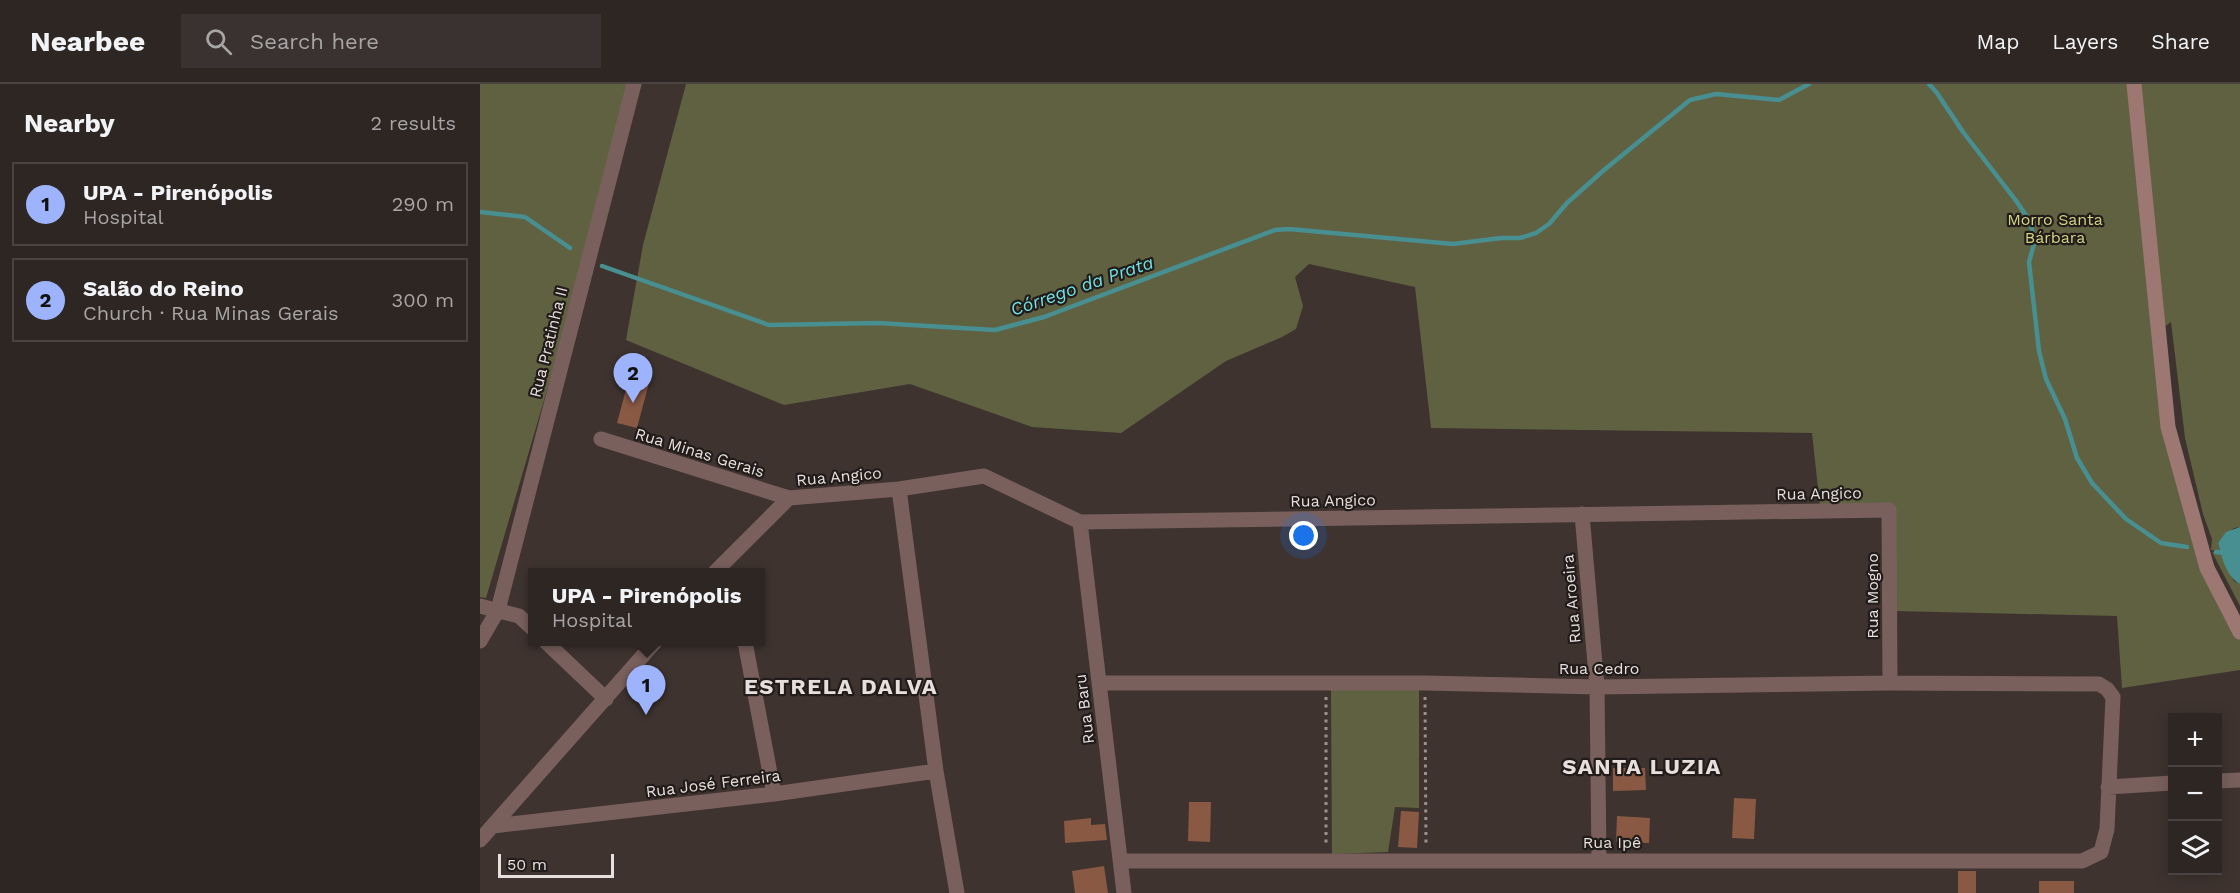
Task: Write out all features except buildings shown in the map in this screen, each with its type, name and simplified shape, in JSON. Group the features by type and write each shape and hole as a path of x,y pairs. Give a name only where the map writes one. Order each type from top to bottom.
{"main road":[{"path":"2134,84 2168,427 2207,568 2240,632"}],"street":[{"name":"Rua Pratinha II","path":"480,641 498,610 634,84"},
{"name":"Rua Minas Gerais","path":"601,439 789,498"},
{"name":"Rua Angico","path":"789,498 900,489 984,476 1080,522 1889,510"},
{"path":"900,489 936,771 957,893"},
{"path":"719,568 789,498"},
{"name":"Rua Mogno","path":"1889,510 1890,683"},
{"name":"Rua Aroeira","path":"1582,514 1597,687 1599,860"},
{"name":"Rua Baru","path":"1080,522 1124,893"},
{"path":"729,556 731,568"},
{"path":"480,606 519,616 528,624"},
{"path":"550,646 606,699"},
{"path":"480,840 652,646"},
{"path":"746,646 774,794"},
{"name":"Rua Cedro","path":"1099,684 1424,683 1597,687 1890,683 2099,684 2113,697 2108,787"},
{"name":"Rua José Ferreira","path":"493,826 774,794 936,771"},
{"path":"2222,781 2240,780"},
{"path":"2108,787 2168,783"},
{"name":"Rua Ipê","path":"1120,861 2082,861 2101,852 2107,829 2108,787"}],"path":[{"path":"1326,683 1326,861"},
{"path":"1424,683 1426,861"}],"green space":[{"path":"480,84 631,84 564,332 486,598 480,597"},
{"name":"Morro Santa Bárbara","path":"686,84 2240,84 2240,527 2234,528 2218,543 2220,551 2211,550 2212,539 2203,514 2185,438 2171,322 2157,332 2166,427 2207,575 2240,639 2240,670 2122,688 2117,616 1895,611 1892,505 1820,506 1812,433 1431,428 1415,287 1309,264 1295,277 1303,306 1296,329 1226,361 1121,433 1032,427 910,384 784,405 626,340 643,245"},
{"path":"2212,552 2221,554 2234,581 2240,584 2240,606"},
{"path":"1419,688 1419,808 1395,807 1388,852 1332,854 1331,690"}],"water":[{"path":"2240,527 2240,584 2228,571 2218,543 2226,532"}],"waterway":[{"name":"Córrego da Prata","path":"602,266 769,325 878,323 995,330 1044,317 1275,230 1289,229 1453,244 1520,238 1536,233 1549,224 1567,203 1604,170 1690,100 1716,94 1779,100 1809,84"},
{"path":"1929,84 2031,223 2034,244 2029,262 2039,351 2046,379 2065,419 2077,458 2092,483 2126,519 2161,543 2187,547"},
{"name":"Córrego da Prata","path":"480,212 525,217 570,248"},
{"path":"2216,552 2225,553"}],"place":[{"name":"Salão do Reino","path":"633,403"},
{"name":"UPA - Pirenópolis","path":"646,715"}],"district":[{"name":"ESTRELA DALVA","path":"841,686"},
{"name":"SANTA LUZIA","path":"1642,766"}]}
